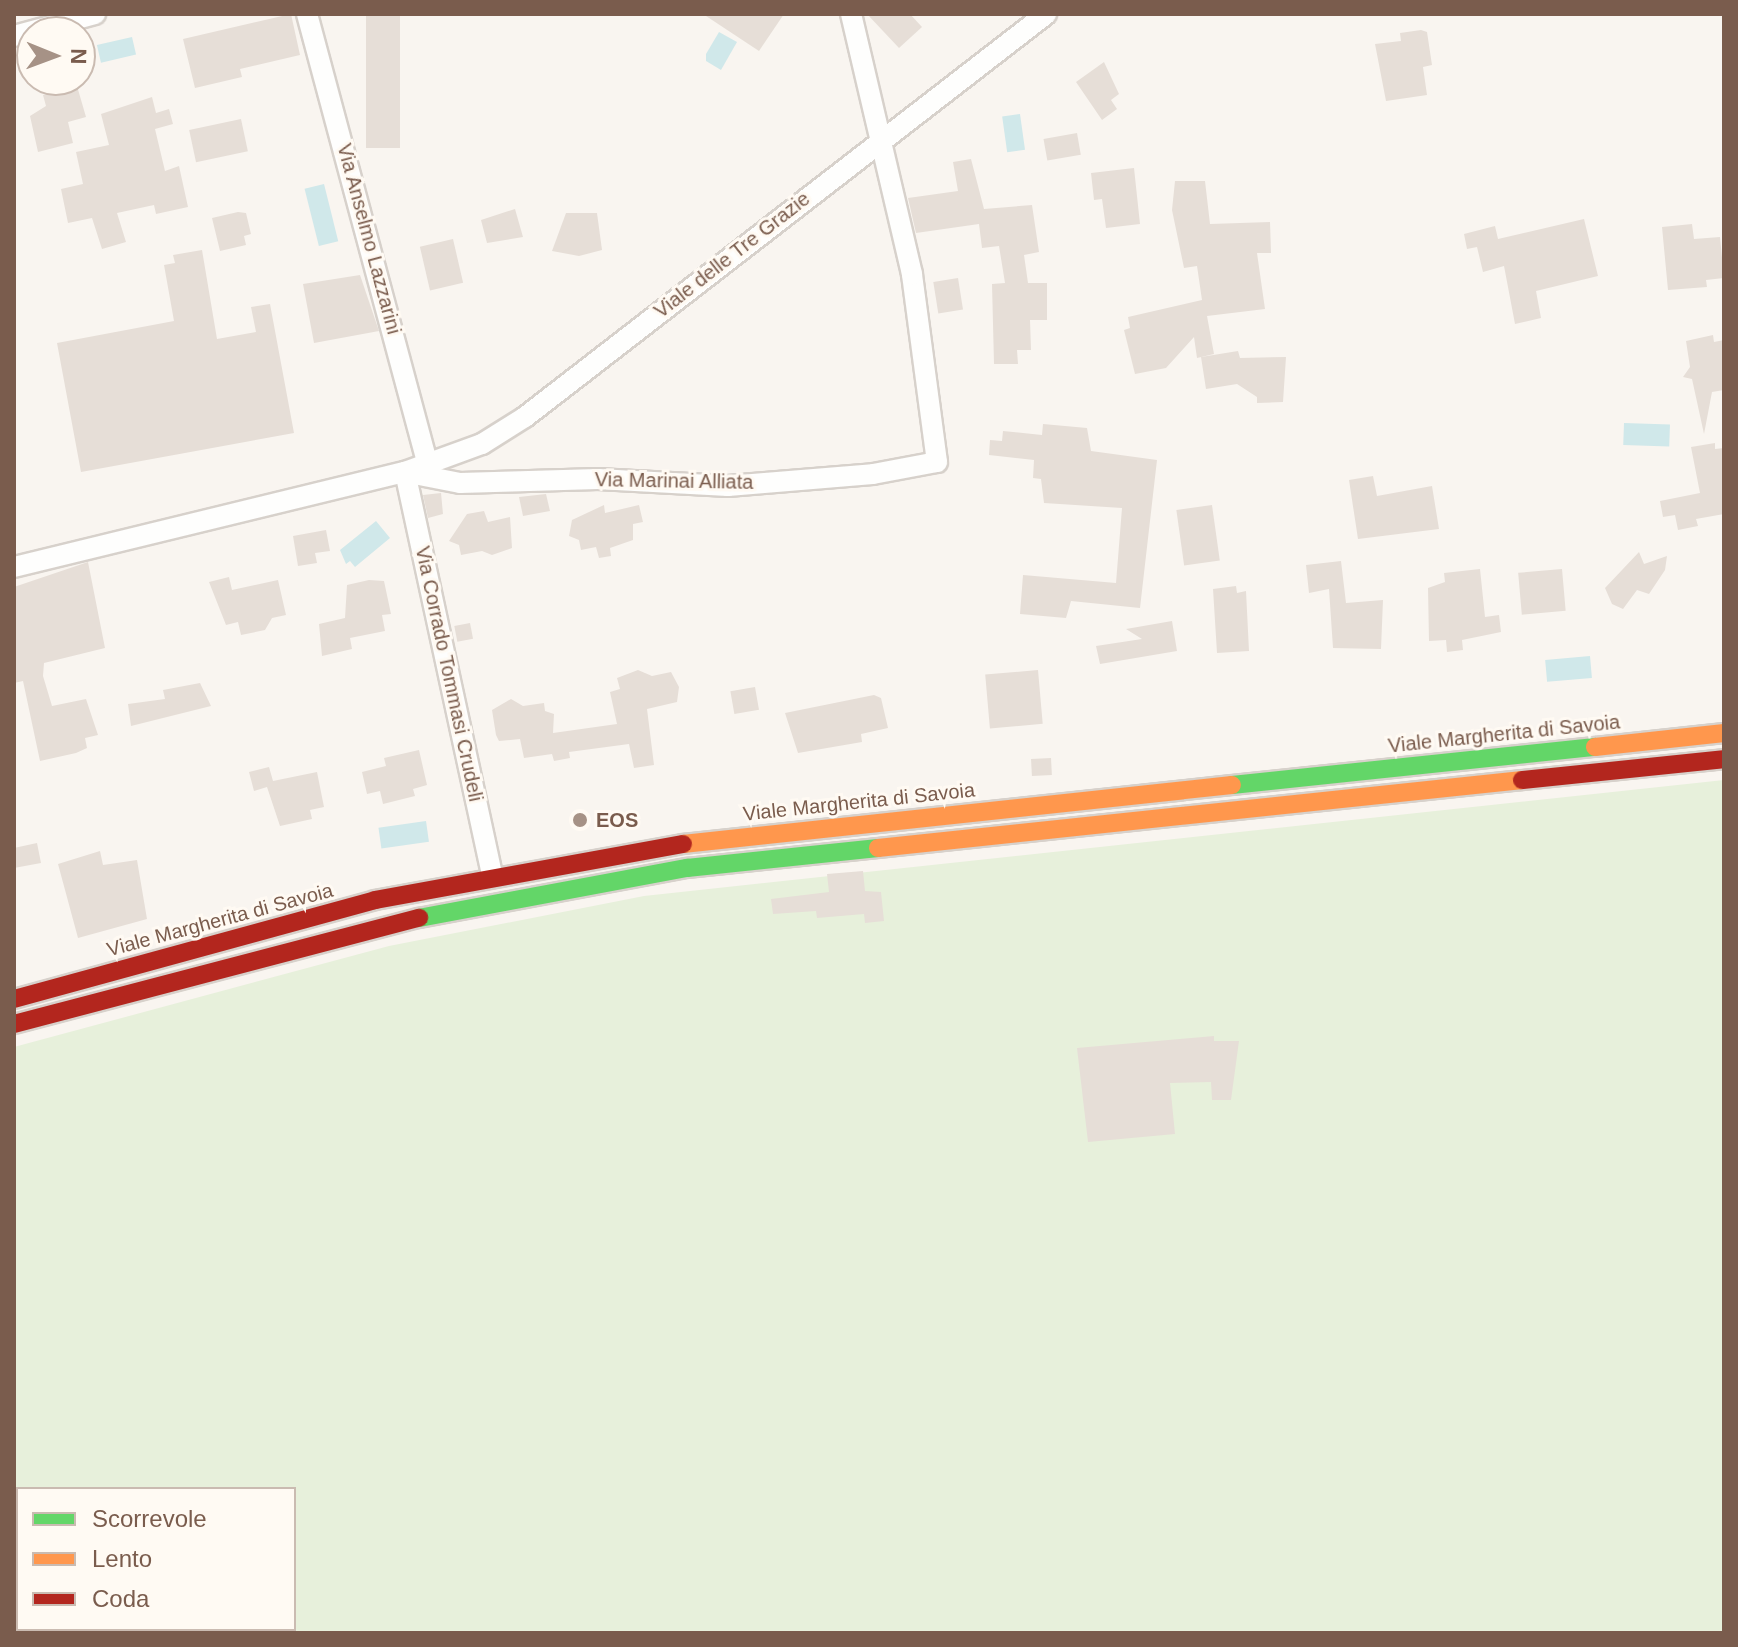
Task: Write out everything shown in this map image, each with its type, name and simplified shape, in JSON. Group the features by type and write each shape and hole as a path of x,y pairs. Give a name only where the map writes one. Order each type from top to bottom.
{"street":[{"name":"Via Anselmo Lazzarini","path":"307,14 428,465"},
{"name":"Via Marinai Alliata","path":"14,567 405,472 460,483 598,479 728,486 873,474 937,462 912,274 883,139 851,14"},
{"name":"Viale delle Tre Grazie","path":"405,472 482,444 525,417 1046,14"},
{"name":"Via Corrado Tommasi Crudeli","path":"405,472 492,876"},
{"name":"Viale Margherita di Savoia","path":"14,999 375,900 492,876 682,844 1724,733"},
{"path":"14,1024 378,926 687,868 1724,759"}],"green space":[{"path":"1724,780 1724,1633 14,1633 14,1047 389,946 644,896"}],"water":[{"path":"719,32 737,42 721,70 706,61 706,54"},
{"path":"132,37 136,55 101,63 97,45"},
{"path":"1020,114 1025,150 1007,152 1002,117"},
{"path":"324,184 338,241 319,246 305,189"},
{"path":"1624,423 1670,425 1669,447 1623,445"},
{"path":"376,521 390,538 355,567 350,561 346,564 340,550"},
{"path":"1590,656 1592,678 1547,682 1545,660"},
{"path":"426,821 429,842 381,848 378,828"}],"building":[{"path":"291,14 300,55 240,69 242,77 195,88 183,39"},
{"path":"366,14 400,14 400,148 366,148"},
{"path":"703,14 784,14 759,51"},
{"path":"867,14 910,14 922,27 899,48"},
{"path":"1427,32 1432,65 1423,67 1427,95 1386,101 1375,44 1401,41 1400,33"},
{"path":"1104,62 1119,94 1111,100 1117,109 1102,120 1076,82"},
{"path":"43,96 80,96 86,117 68,122 73,143 38,152 30,116 46,106"},
{"path":"152,97 156,113 169,109 173,124 155,129 165,171 179,166 188,207 156,214 154,205 117,213 126,242 102,249 92,218 68,223 61,189 83,184 76,152 109,145 101,114"},
{"path":"241,119 248,151 196,162 189,130"},
{"path":"1077,133 1081,155 1047,161 1044,139"},
{"path":"971,159 984,209 1032,205 1039,252 1024,255 1028,283 1047,283 1047,320 1030,320 1031,350 1017,350 1018,364 994,364 992,284 1005,283 999,246 982,248 979,224 916,233 908,198 958,191 953,162"},
{"path":"1134,168 1140,224 1106,228 1102,199 1094,200 1091,173"},
{"path":"1175,181 1205,181 1210,224 1270,222 1271,253 1257,253 1265,309 1207,316 1214,354 1197,358 1194,337 1166,368 1135,374 1124,330 1130,328 1128,317 1202,300 1197,266 1184,268 1172,210"},
{"path":"515,209 523,237 487,243 481,220"},
{"path":"246,213 251,234 244,236 246,245 220,251 212,218"},
{"path":"566,213 597,213 602,250 579,256 552,251"},
{"path":"1584,219 1598,276 1536,291 1541,318 1515,324 1504,266 1483,272 1477,247 1467,249 1464,234 1495,226 1498,239"},
{"path":"1692,224 1694,239 1720,237 1724,278 1706,280 1707,287 1668,290 1662,227"},
{"path":"453,239 463,283 430,290 420,247"},
{"path":"202,250 217,339 256,332 251,307 270,304 294,433 81,472 57,343 174,321 164,265 175,263 173,255"},
{"path":"360,275 379,331 314,343 303,284"},
{"path":"958,278 963,310 938,314 933,282"},
{"path":"1713,335 1714,342 1724,340 1724,390 1712,392 1704,434 1692,379 1683,377 1690,367 1686,341"},
{"path":"1238,351 1240,358 1286,357 1283,402 1257,403 1257,397 1237,384 1206,389 1201,357"},
{"path":"1043,424 1087,428 1091,451 1157,460 1140,608 1071,601 1066,618 1020,614 1023,575 1116,583 1122,508 1044,503 1041,479 1033,478 1034,460 989,455 990,440 1002,441 1003,431 1042,435"},
{"path":"1715,443 1715,449 1724,448 1724,514 1696,519 1698,526 1678,530 1675,515 1663,517 1660,501 1700,493 1691,447"},
{"path":"1373,476 1377,496 1432,486 1439,529 1358,539 1349,480"},
{"path":"441,493 443,514 428,518 423,495"},
{"path":"546,494 550,511 523,516 519,497"},
{"path":"604,505 605,513 639,505 643,522 633,524 633,540 610,548 611,556 599,558 596,547 581,550 579,540 569,536 572,520"},
{"path":"1212,505 1220,560 1184,565 1176,510"},
{"path":"484,511 488,522 510,517 512,548 492,555 482,551 461,555 459,545 449,541 467,514"},
{"path":"326,530 330,551 315,553 317,563 298,566 293,536"},
{"path":"1639,552 1644,564 1667,556 1665,570 1649,594 1637,590 1623,609 1612,604 1605,588"},
{"path":"1341,561 1346,603 1383,600 1381,649 1333,648 1329,589 1309,593 1306,565"},
{"path":"88,562 105,648 44,663 43,676 52,706 86,699 98,735 85,738 87,748 76,753 40,761 23,681 14,683 14,587"},
{"path":"1480,569 1485,617 1499,615 1501,632 1462,640 1463,650 1447,652 1446,640 1429,641 1428,588 1445,582 1444,573"},
{"path":"1562,569 1566,611 1522,615 1518,573"},
{"path":"229,577 232,590 278,580 286,615 272,618 265,630 241,635 238,622 226,625 209,582"},
{"path":"369,580 384,581 391,614 382,615 385,631 350,638 352,649 322,656 319,624 345,618 347,585"},
{"path":"1236,586 1237,593 1246,591 1249,651 1217,653 1213,589"},
{"path":"1172,621 1177,651 1100,664 1096,646 1142,639 1126,629"},
{"path":"470,623 473,639 457,642 454,626"},
{"path":"638,670 652,676 671,672 679,687 677,702 647,709 654,765 634,768 629,744 569,752 570,758 554,761 552,754 524,758 520,739 499,741 496,735 492,710 511,699 523,706 544,703 545,711 554,714 553,733 617,724 610,692 620,689 617,678"},
{"path":"1038,670 1043,724 990,728 985,675"},
{"path":"200,683 211,706 131,726 128,704 165,699 163,690"},
{"path":"755,687 759,710 734,714 730,691"},
{"path":"874,695 881,698 888,728 861,734 862,742 798,753 785,713"},
{"path":"419,750 427,785 413,789 415,796 383,804 380,791 367,794 362,772 386,766 384,758"},
{"path":"1051,758 1052,775 1032,776 1031,759"},
{"path":"269,767 273,781 317,772 324,807 310,810 312,819 280,826 267,787 254,791 249,772"},
{"path":"37,843 41,863 14,868 14,848"},
{"path":"100,851 103,865 137,860 147,919 78,938 58,864"},
{"path":"863,871 865,891 881,892 884,921 865,923 864,914 817,918 816,911 773,914 771,899 829,892 827,874"},
{"path":"1214,1036 1214,1041 1239,1041 1231,1100 1212,1100 1211,1082 1170,1083 1175,1134 1088,1142 1077,1048"}],"traffic: fast":[{"path":"1232,785 1595,747"},
{"path":"419,918 687,868 878,848"}],"traffic: slow":[{"path":"1595,747 1724,733"},
{"path":"878,848 1522,780"},
{"path":"683,844 1232,785"}],"traffic: jam":[{"path":"1522,780 1724,759"},
{"path":"14,999 375,900 683,844"},
{"path":"14,1024 419,918"}],"place":[{"name":"EOS","path":"580,820"}]}
